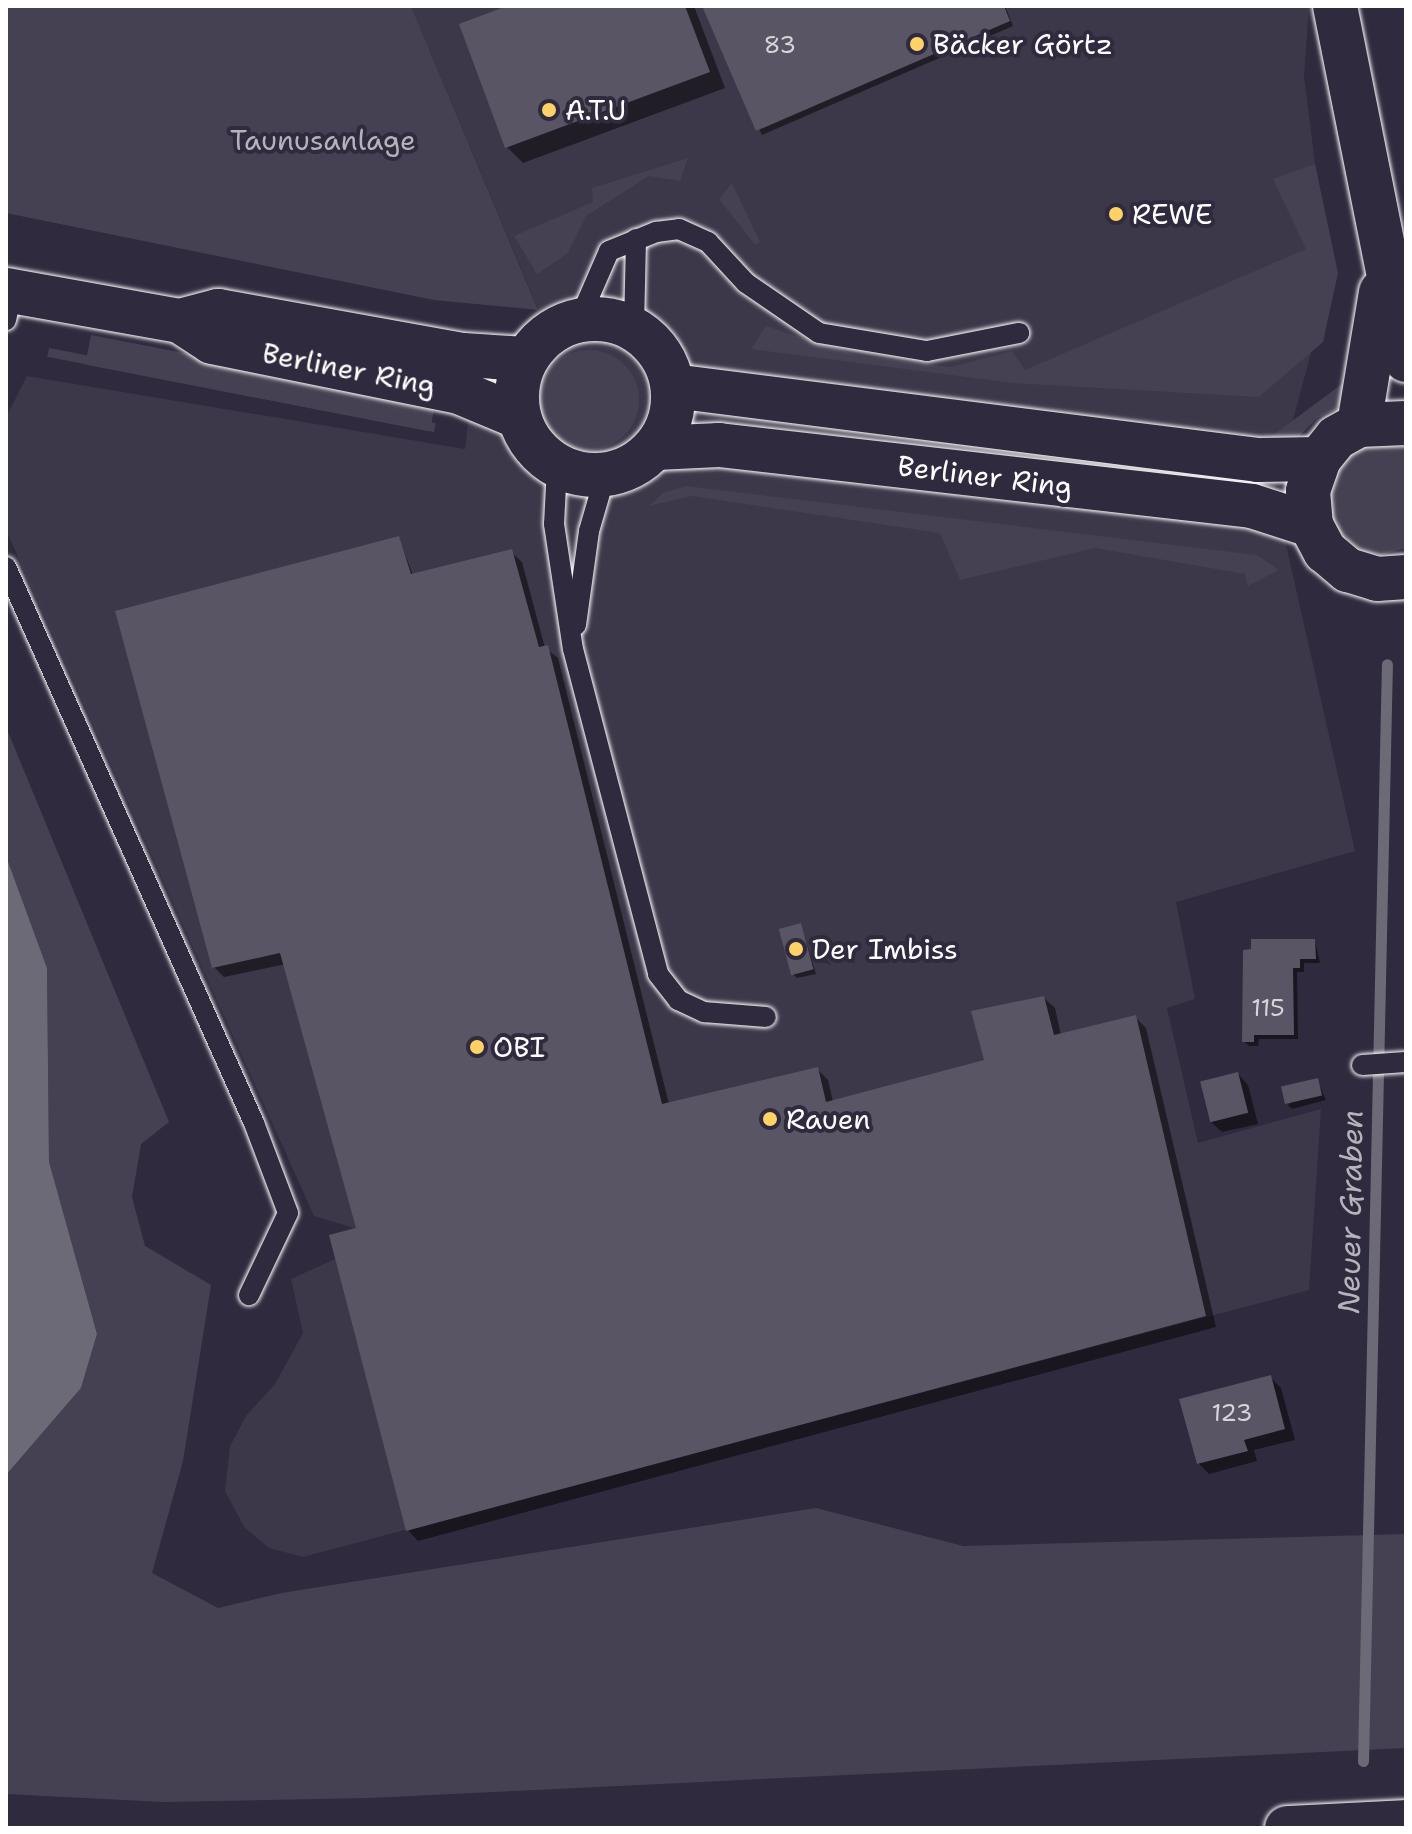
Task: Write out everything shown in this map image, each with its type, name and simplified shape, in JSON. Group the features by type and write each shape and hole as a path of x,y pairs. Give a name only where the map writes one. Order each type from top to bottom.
{"main road":[{"path":"1335,6 1392,253 1406,360"},
{"path":"1359,425 1372,367 1376,306 1392,253"},
{"name":"Berliner Ring","path":"8,300 180,321 218,311 463,355 526,359"},
{"path":"579,320 607,320 634,328 666,363 673,386 671,419 656,448 633,467 605,476 557,467 533,446 519,417 516,397 526,359 550,332 579,320"},
{"name":"Berliner Ring","path":"180,321 212,342 459,392 519,417"},
{"name":"Berliner Ring","path":"673,386 1258,460 1319,459"},
{"path":"1406,423 1359,425 1336,438 1319,459 1308,491 1311,525 1325,551 1348,570 1377,579 1406,577"},
{"name":"Berliner Ring","path":"656,448 719,445 1252,506 1311,525"},
{"path":"1287,1828 1406,1822"}],"lane":[{"path":"579,320 609,251 636,239 679,229 708,242 779,310 819,333 866,344 927,351 1019,333"},
{"path":"634,328 636,239"},
{"path":"557,467 554,524 573,649 658,974 678,1000 704,1012 766,1017"},
{"path":"573,649 589,531 605,476"},
{"path":"6,567 254,1123 288,1213 249,1295"},
{"path":"1362,1065 1402,1062"}],"shaded area":[{"path":"411,6 1309,6 1304,76 1330,282 1274,491 1355,851 1176,902 1195,999 1167,1008 1198,1143 1321,1109 1309,1290 303,1557 269,1548 244,1527 225,1491 230,1446 246,1416 275,1384 303,1333 291,1279 335,1259 329,1235 354,1228 314,1216 6,530 6,417 27,376 465,449 474,372 538,309"},
{"path":"6,856 47,968 49,1162 97,1334 81,1388 6,1475"}],"green space":[{"name":"Taunusanlage","path":"6,6 411,6 538,310 434,300 6,213"},
{"path":"688,158 680,181 649,176 586,216 568,253 537,274 514,236 593,202 592,188"},
{"path":"1315,164 1338,273 1323,342 1259,397 1013,383 751,349 766,326 860,356 951,367 1012,351 1025,370 1306,249 1273,179"},
{"path":"732,183 760,242 755,245 719,199"},
{"path":"91,335 436,402 430,431 85,364"},
{"path":"49,348 436,423 434,432 47,357"},
{"path":"589,350 617,358 631,372 639,400 631,428 617,442 589,450 561,442 547,428 539,400 547,372 561,358"},
{"path":"1352,382 1337,409 1317,418 1297,438 1269,446 1272,436 1342,384"},
{"path":"1395,442 1406,447 1406,548 1381,555 1362,551 1333,526 1326,508 1332,471 1359,446"},
{"path":"686,486 1257,555 1279,570 1248,586 1245,574 1095,548 960,580 940,533 691,496 649,506 663,493"},
{"path":"6,727 169,1122 141,1144 132,1197 145,1246 211,1285 183,1461 152,1573 218,1608 282,1593 816,1508 963,1546 1406,1534 1406,1748 368,1798 164,1802 6,1794 6,1475 81,1388 97,1334 49,1163 47,968 6,856"}],"building":[{"name":"A.T.U","path":"507,6 685,6 710,72 505,148 459,24"},
{"path":"702,6 1004,6 1010,21 756,131"},
{"name":"OBI","path":"399,536 411,574 512,549 539,647 548,645 662,1104 818,1067 826,1102 984,1060 971,1011 1044,996 1054,1035 1136,1015 1206,1316 406,1531 329,1235 356,1228 280,953 212,968 115,611"},
{"name":"Der Imbiss","path":"801,923 813,969 791,975 779,929"},
{"path":"1251,939 1315,939 1316,959 1300,959 1300,968 1293,968 1294,1035 1254,1035 1254,1042 1242,1042 1243,950 1251,949"},
{"path":"1238,1072 1248,1113 1210,1122 1200,1081"},
{"path":"1318,1078 1322,1096 1285,1104 1281,1087"},
{"path":"1271,1375 1285,1429 1244,1440 1248,1451 1197,1464 1179,1399"}],"waterway":[{"name":"Neuer Graben","path":"1363,1761 1387,664"}],"place":[{"name":"Bäcker Görtz","path":"917,44"},
{"name":"A.T.U","path":"549,110"},
{"name":"REWE","path":"1116,214"},
{"name":"Der Imbiss","path":"796,949"},
{"name":"OBI","path":"477,1047"},
{"name":"Rauen","path":"770,1119"}]}
